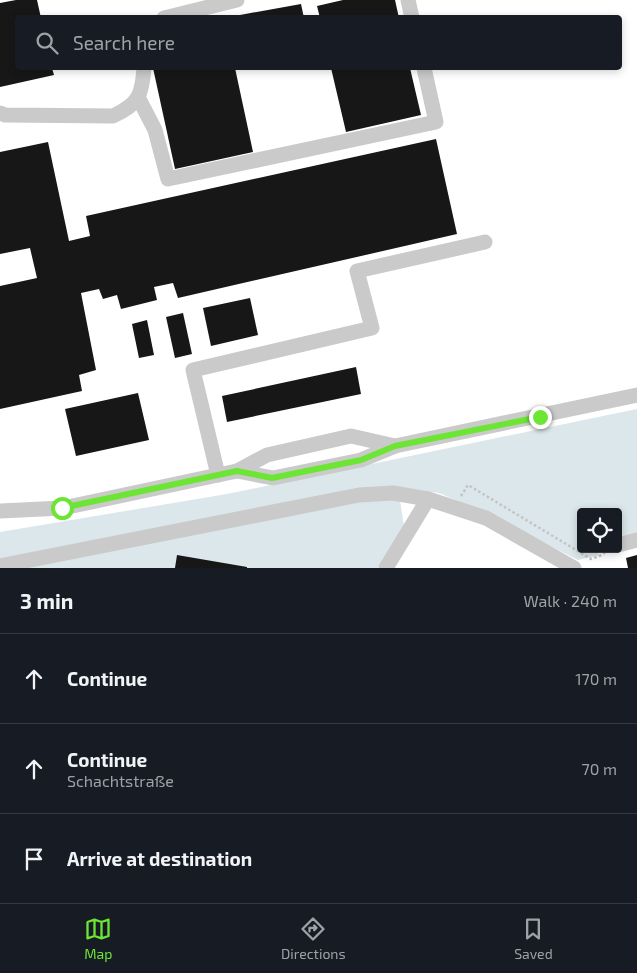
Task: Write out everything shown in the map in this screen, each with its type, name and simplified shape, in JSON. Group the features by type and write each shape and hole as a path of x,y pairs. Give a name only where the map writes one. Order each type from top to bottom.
{"street":[{"path":"176,15 237,0"},
{"path":"408,0 411,15"},
{"path":"0,113 5,115 113,116 128,109 138,97 143,84 144,70"},
{"path":"138,97 155,130 168,179 436,122 424,70"},
{"path":"218,475 193,370 372,328 357,271 485,242"},
{"path":"237,471 272,478 361,460 395,446 637,395"},
{"path":"0,511 62,508 237,471 267,456 351,436 395,446"},
{"path":"0,566 359,495 393,493 428,499 486,518 574,568"},
{"path":"386,568 428,499"},
{"path":"622,544 637,540"}],"path":[{"path":"454,508 468,485 577,551"},
{"path":"581,553 591,559 604,553"}],"shaded area":[{"path":"637,409 637,537 626,540 622,538 622,508 577,508 577,553 598,553 599,555 578,560 481,511 439,493 398,487 404,526 378,568 0,568 0,532 227,494"}],"building":[{"path":"16,0 37,0 40,15 15,15 15,70 53,70 54,75 0,87 0,3"},
{"path":"343,0 395,0 398,15 319,15 317,6"},
{"path":"301,4 303,15 240,15"},
{"path":"153,70 235,70 253,152 175,169"},
{"path":"331,70 410,70 421,115 346,132"},
{"path":"436,139 457,234 178,298 173,283 154,287 157,300 121,309 117,295 103,299 99,289 81,293 96,370 79,375 82,391 0,409 0,286 37,278 30,248 0,254 0,152 48,142 69,241 90,236 86,216"},
{"path":"250,298 258,335 211,346 203,308"},
{"path":"183,313 192,354 175,358 166,317"},
{"path":"147,320 154,355 139,358 132,324"},
{"path":"356,367 361,394 227,422 222,396"},
{"path":"138,393 149,440 76,456 65,409"},
{"path":"177,555 247,567 247,568 175,568"},
{"path":"637,555 637,568 628,568 626,558"}],"route":[{"path":"62,508 237,471 272,478 361,460 395,446 540,417"}]}
